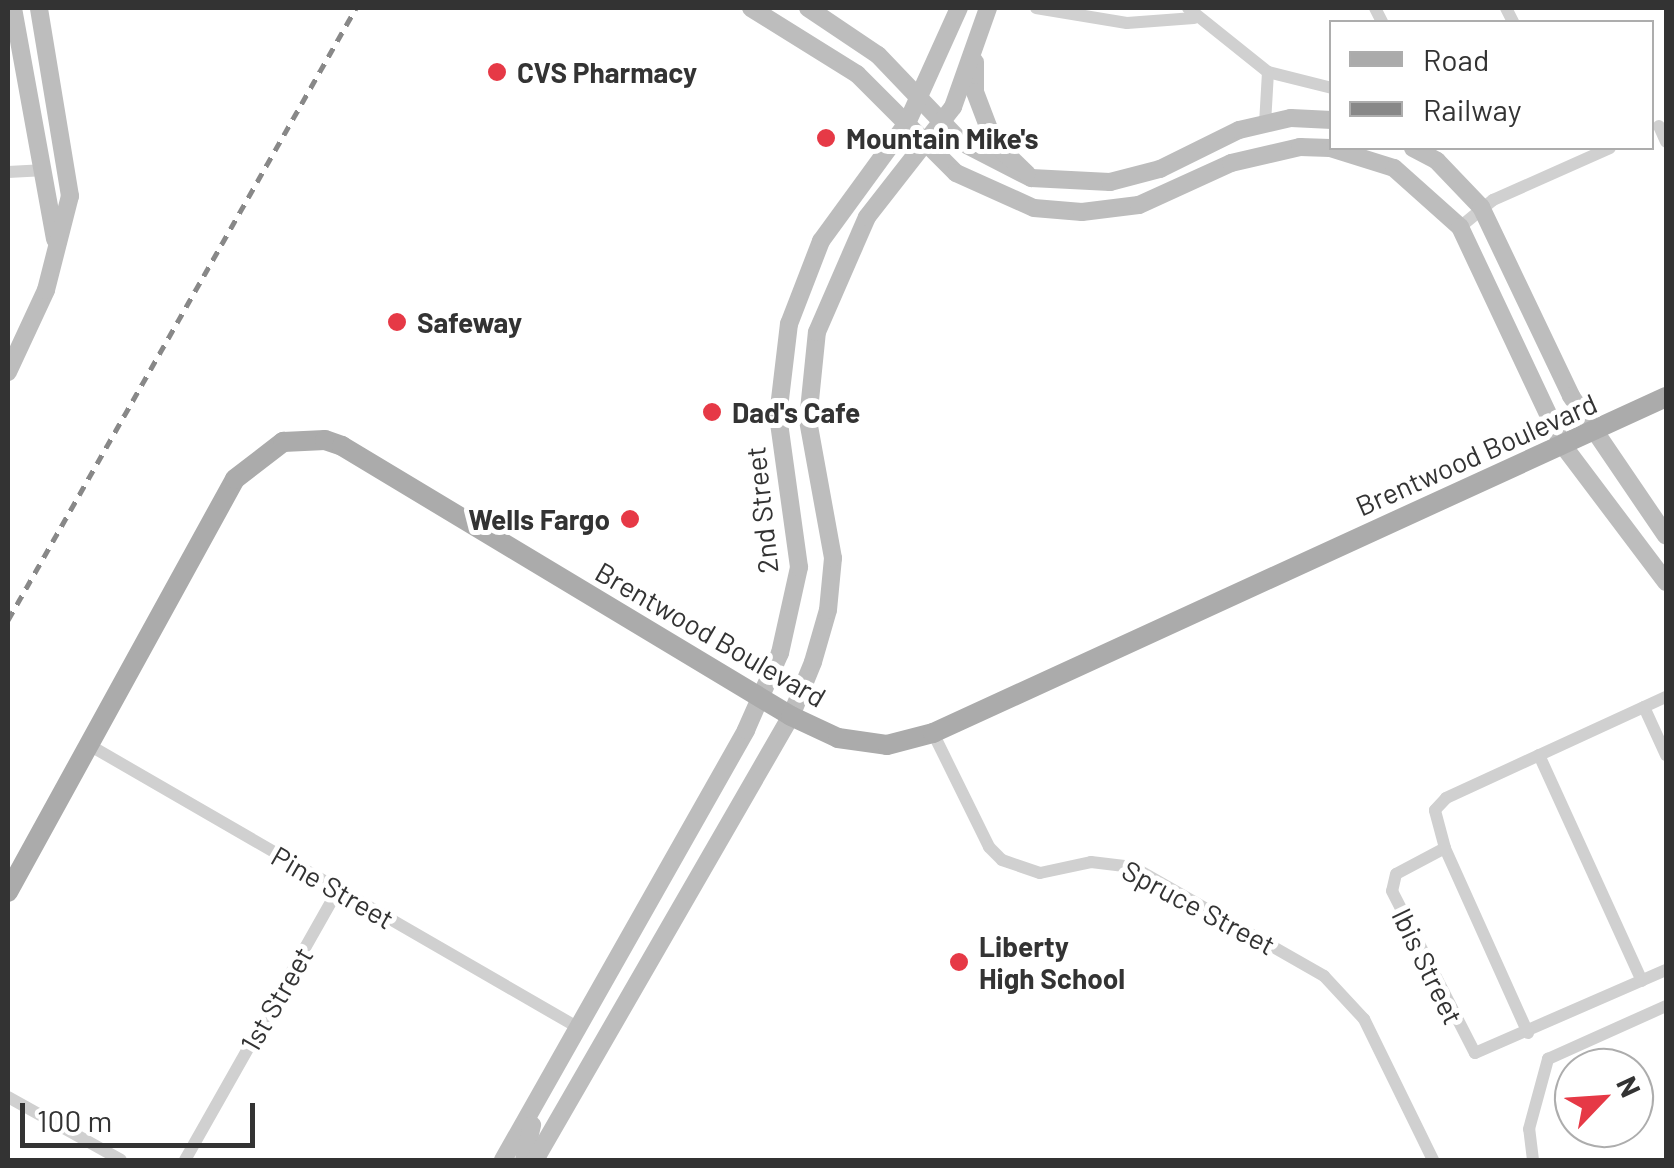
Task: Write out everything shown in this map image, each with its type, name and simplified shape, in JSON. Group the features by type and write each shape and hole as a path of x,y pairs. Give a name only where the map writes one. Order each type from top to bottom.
{"main road":[{"name":"Brentwood Boulevard","path":"8,892 235,479 268,450 303,439 342,446 791,716 860,744 887,745 932,733 1666,398"}],"street":[{"path":"12,8 55,239"},
{"path":"8,372 46,290 55,239 70,196 38,8"},
{"path":"751,8 857,74 956,174 1004,198 1082,212 1157,200 1258,154 1329,148"},
{"path":"808,8 878,54 943,122 988,161 1030,178 1110,182 1160,169 1266,124 1329,120"},
{"name":"2nd Street","path":"502,1160 762,698 793,614 799,567 778,416 790,324 831,224 906,123 959,8"},
{"name":"2nd Street","path":"535,1160 791,716 828,610 833,558 808,420 816,332 867,217 943,122 975,50 988,8"},
{"path":"1036,8 1127,24 1191,13 1268,72 1329,87"},
{"path":"1120,8 1127,24"},
{"path":"975,50 984,120 994,142 1030,178"},
{"path":"1266,124 1268,72"},
{"path":"1659,126 1666,142"},
{"path":"1336,150 1394,168 1460,227 1562,444 1666,582"},
{"path":"1416,150 1437,162 1481,207 1594,430 1666,536"},
{"path":"1460,227 1481,207 1576,154"},
{"path":"8,172 41,170"},
{"path":"1666,697 1438,804 1434,819 1528,1033 1666,970"},
{"path":"1644,707 1666,755"},
{"name":"Spruce Street","path":"932,733 988,847 1002,860 1040,873 1092,862 1133,867 1324,976 1364,1019 1433,1160"},
{"name":"Pine Street","path":"89,746 577,1027"},
{"path":"1538,755 1642,981"},
{"name":"Ibis Street","path":"1445,848 1396,874 1392,891 1466,1044 1484,1053 1528,1033"},
{"name":"1st Street","path":"184,1160 338,890"},
{"path":"1534,1160 1530,1130 1548,1059 1666,1006"},
{"path":"8,1098 121,1160"},
{"path":"524,1160 531,1110"}],"railway":[{"path":"8,620 356,8"}],"place":[{"name":"CVS Pharmacy","path":"497,72"},
{"name":"Mountain Mike's","path":"826,138"},
{"name":"Safeway","path":"397,322"},
{"name":"Dad's Cafe","path":"712,412"},
{"name":"Wells Fargo","path":"630,519"},
{"name":"Liberty High School","path":"959,962"}]}
